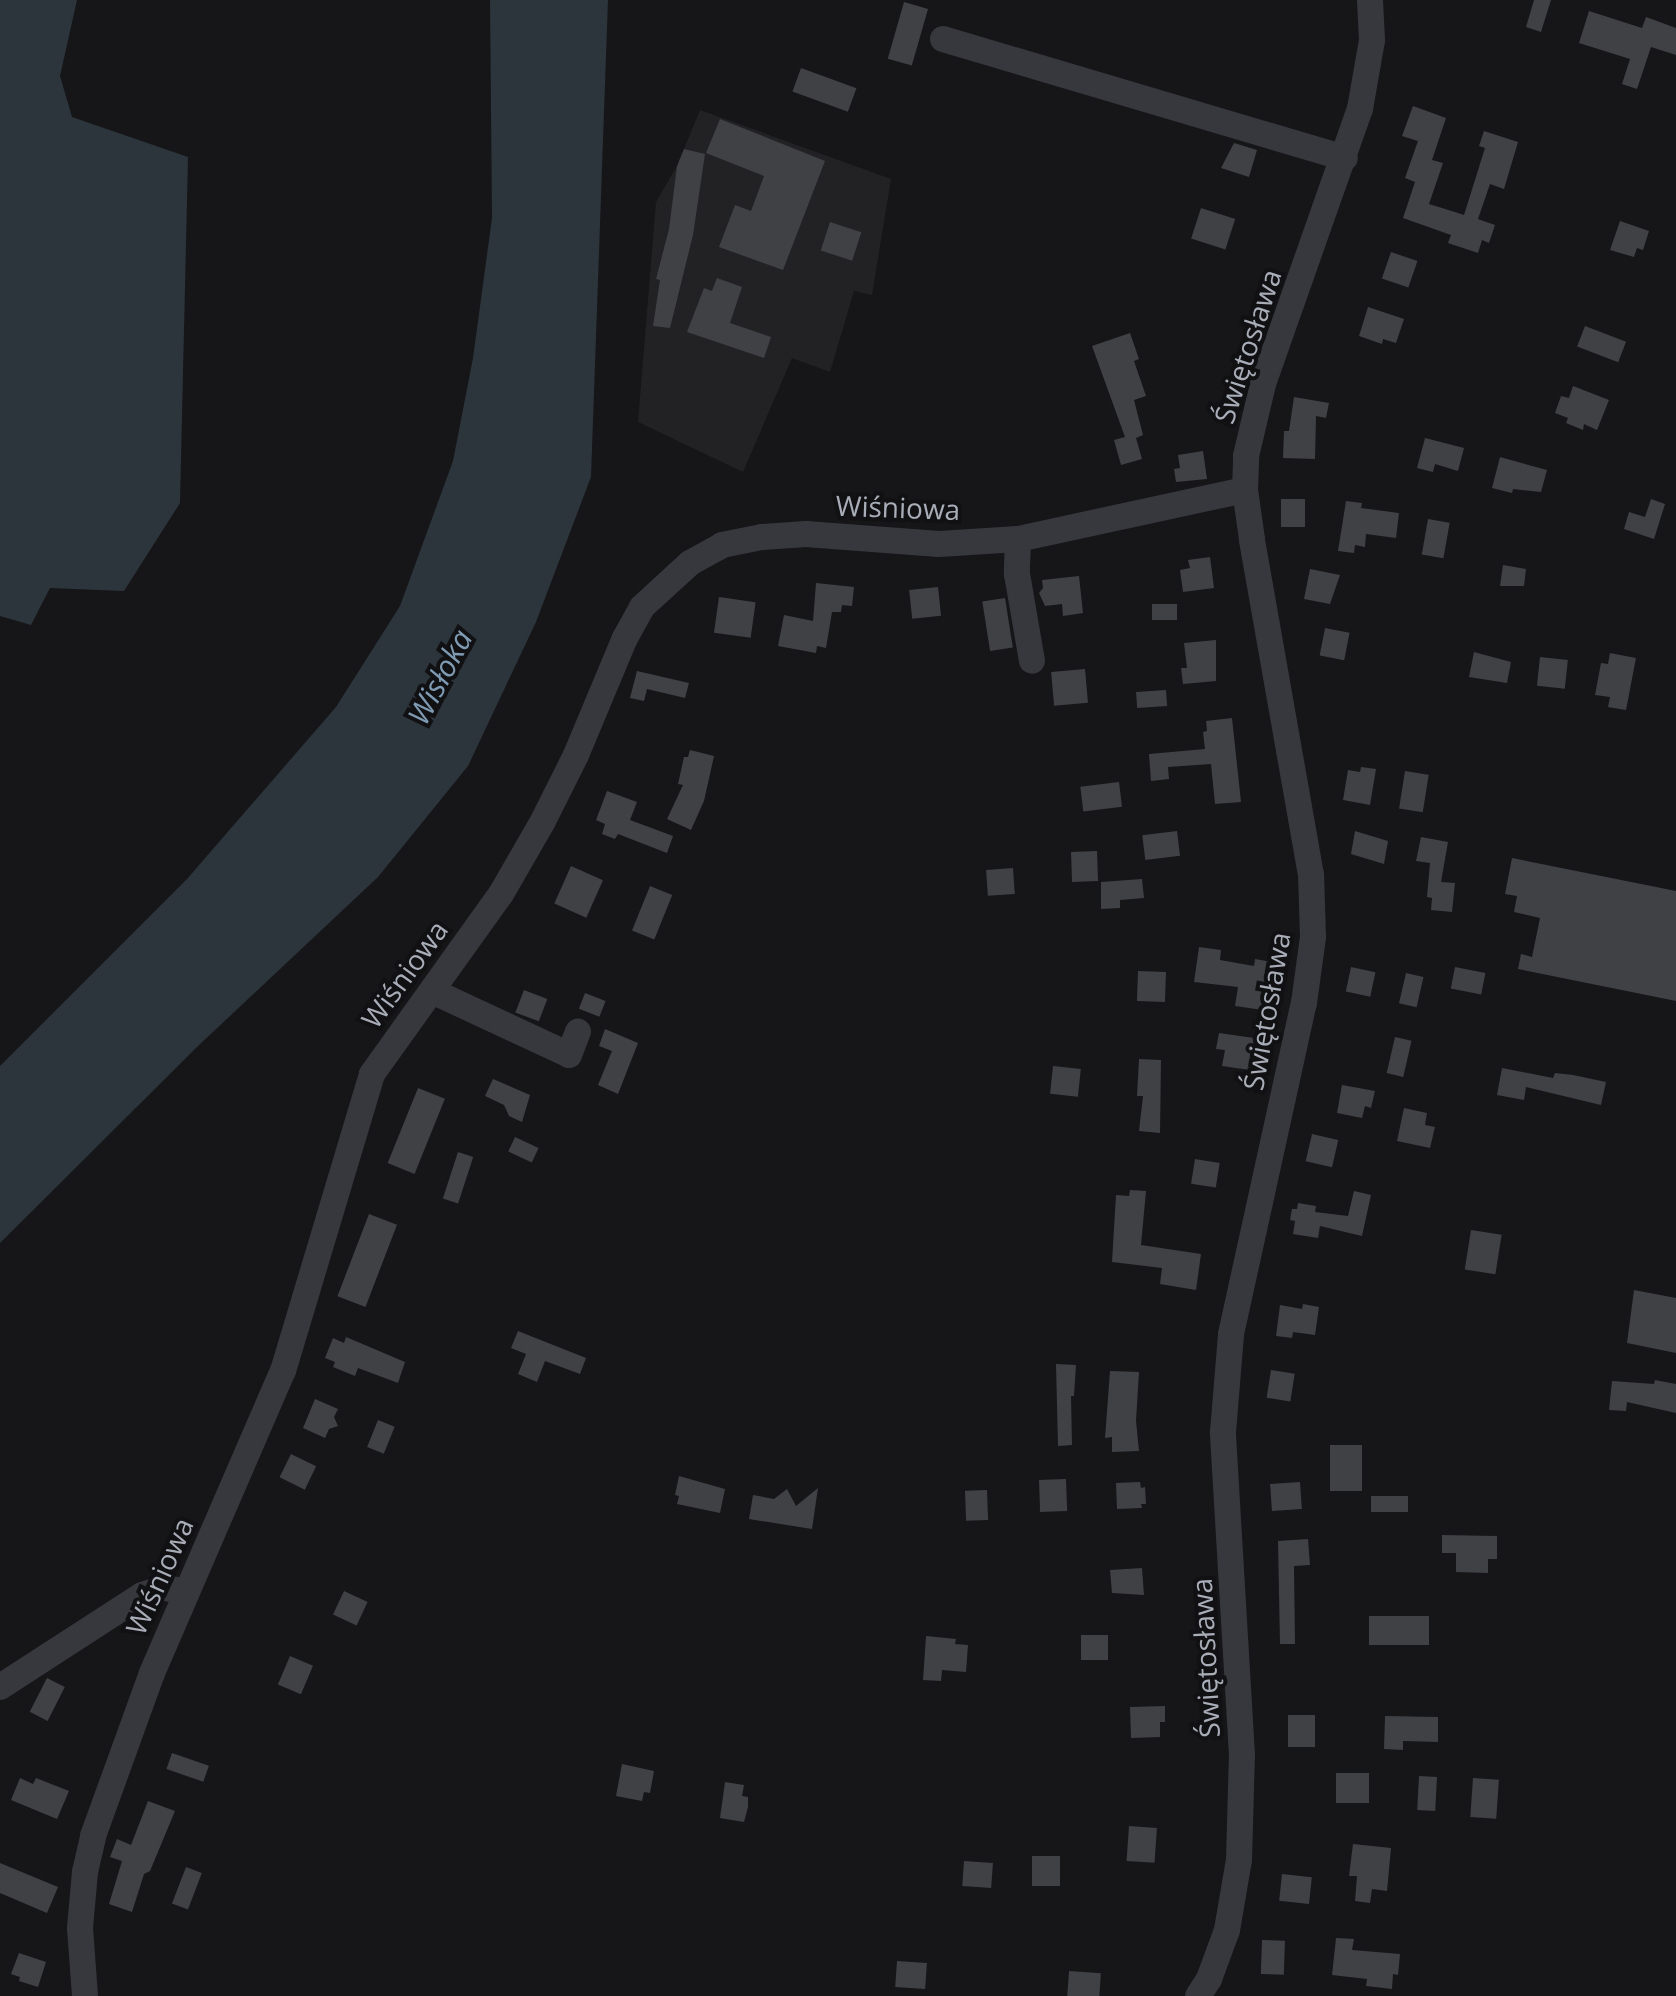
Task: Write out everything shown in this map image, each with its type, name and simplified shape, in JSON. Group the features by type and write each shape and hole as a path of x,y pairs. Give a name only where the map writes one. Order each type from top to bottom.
{"street":[{"name":"Świętosława","path":"1198,1996 1209,1979 1227,1930 1239,1860 1242,1741 1223,1432 1230,1346 1304,1003 1313,937 1307,850 1245,490 1246,456 1256,408 1345,158 1368,80 1372,40 1370,0"},
{"path":"943,39 1345,158"},
{"name":"Wiśniowa","path":"85,1996 80,1928 88,1855 131,1724 283,1371 372,1074 501,894 576,755 625,638 642,607 665,582 722,545 762,537 806,534 939,544 1018,539 1245,490"},
{"path":"1018,539 1017,574 1032,661"},
{"path":"432,991 569,1055 578,1032"},
{"path":"0,1687 142,1595 164,1588 186,1591"}],"shaded area":[{"path":"700,110 891,179 872,295 854,291 830,372 792,358 743,472 638,422 656,202 677,166"}],"water":[{"path":"0,0 77,0 60,76 72,117 188,157 180,503 124,591 50,588 31,625 0,616"},
{"name":"Wisłoka","path":"490,0 608,0 591,477 536,622 468,766 378,877 198,1046 0,1243 0,1066 187,879 336,707 400,606 453,461 473,358 492,218"}],"building":[{"path":"1534,0 1551,0 1541,32 1526,27"},
{"path":"904,2 928,9 912,66 888,59"},
{"path":"1589,11 1642,28 1646,17 1676,28 1676,55 1651,47 1637,89 1622,84 1630,59 1579,43"},
{"path":"801,68 856,88 848,112 792,91"},
{"path":"1413,106 1446,118 1432,160 1443,163 1429,204 1464,215 1485,148 1479,146 1484,131 1518,142 1504,189 1490,184 1478,219 1495,225 1489,243 1482,240 1478,253 1448,243 1451,235 1403,218 1415,182 1405,178 1418,141 1402,136"},
{"path":"720,119 825,161 783,270 719,247 735,205 751,211 764,176 706,153"},
{"path":"1234,143 1257,150 1249,177 1221,168"},
{"path":"684,149 705,154 693,235 670,328 653,326 660,280 656,279 669,229 677,166"},
{"path":"1201,208 1235,219 1225,250 1191,238"},
{"path":"1620,221 1649,231 1643,250 1637,248 1634,257 1610,250"},
{"path":"830,222 861,232 852,261 821,251"},
{"path":"1391,252 1417,261 1408,288 1382,278"},
{"path":"717,278 742,287 730,323 771,337 764,358 687,332 704,288 712,291"},
{"path":"1368,307 1404,319 1396,343 1383,339 1382,344 1359,336"},
{"path":"1585,326 1626,342 1618,362 1577,347"},
{"path":"1130,333 1139,359 1134,361 1146,396 1134,400 1143,435 1136,438 1142,459 1121,465 1114,440 1125,437 1092,346"},
{"path":"1573,386 1609,400 1597,430 1584,424 1583,430 1566,423 1568,418 1555,413 1561,396 1569,398"},
{"path":"1294,397 1329,403 1326,418 1316,416 1315,459 1283,458 1284,431 1289,431"},
{"path":"1425,438 1464,448 1458,471 1435,464 1433,472 1417,468"},
{"path":"1203,451 1207,479 1176,482 1174,469 1180,468 1178,455"},
{"path":"1500,457 1547,470 1541,492 1513,489 1512,493 1492,488"},
{"path":"1281,499 1305,499 1305,527 1281,527"},
{"path":"1651,499 1665,504 1654,539 1624,529 1629,512 1645,517"},
{"path":"1346,501 1362,503 1361,508 1399,513 1396,538 1366,534 1365,547 1355,545 1354,553 1338,551"},
{"path":"1428,519 1450,523 1443,558 1422,554"},
{"path":"1210,557 1214,588 1183,592 1180,570 1190,568 1188,560"},
{"path":"1503,565 1526,569 1524,586 1500,586"},
{"path":"1310,569 1340,575 1330,604 1304,599"},
{"path":"1079,576 1083,613 1063,616 1062,604 1045,606 1039,593 1043,588 1042,580"},
{"path":"816,583 854,587 852,606 842,605 841,612 832,612 826,648 817,646 816,653 778,646 784,615 813,621"},
{"path":"938,587 941,616 912,619 909,590"},
{"path":"719,597 756,602 751,638 714,633"},
{"path":"1005,598 1013,647 990,651 982,602"},
{"path":"1152,604 1177,604 1177,620 1152,620"},
{"path":"1325,628 1350,633 1344,660 1320,655"},
{"path":"1216,640 1216,681 1183,684 1181,668 1187,668 1184,643"},
{"path":"1474,652 1511,662 1507,683 1469,677"},
{"path":"1610,653 1636,658 1626,710 1608,707 1610,697 1595,695 1601,663 1608,664"},
{"path":"1540,657 1568,660 1565,689 1537,686"},
{"path":"1085,669 1088,703 1054,706 1051,672"},
{"path":"637,671 689,683 685,698 647,689 644,701 630,698"},
{"path":"1166,690 1167,706 1137,708 1136,692"},
{"path":"1232,718 1241,802 1215,804 1211,764 1168,767 1169,779 1151,781 1149,754 1205,749 1203,732 1207,731 1206,721"},
{"path":"690,750 714,756 704,801 691,830 667,819 683,785 678,784 684,757 688,757"},
{"path":"1361,767 1376,769 1370,805 1343,800 1348,770 1360,772"},
{"path":"1405,771 1429,775 1423,812 1399,809"},
{"path":"1119,782 1122,807 1083,812 1080,787"},
{"path":"607,791 637,802 630,820 673,836 667,853 618,834 615,839 602,834 605,824 596,820"},
{"path":"1177,831 1180,856 1145,860 1142,835"},
{"path":"1355,831 1388,841 1384,864 1351,854"},
{"path":"1421,837 1448,842 1441,882 1455,883 1452,912 1431,910 1432,898 1427,897 1430,863 1416,861"},
{"path":"1097,851 1098,881 1072,882 1071,852"},
{"path":"1512,858 1676,891 1676,1001 1518,969 1521,954 1532,957 1540,918 1514,912 1517,896 1505,894"},
{"path":"571,866 603,880 586,918 554,903"},
{"path":"1013,868 1015,894 988,896 986,870"},
{"path":"1142,879 1144,898 1120,900 1120,908 1101,909 1101,882"},
{"path":"650,886 672,895 654,939 632,931"},
{"path":"1199,947 1221,950 1220,960 1254,966 1255,959 1278,963 1275,989 1266,988 1263,1010 1235,1006 1238,987 1194,982"},
{"path":"1351,967 1375,972 1370,997 1346,991"},
{"path":"1455,967 1485,973 1481,995 1451,989"},
{"path":"1138,971 1166,972 1165,1002 1137,1001"},
{"path":"1406,973 1424,977 1417,1007 1399,1003"},
{"path":"524,990 547,999 539,1021 515,1012"},
{"path":"585,993 606,1001 599,1017 579,1009"},
{"path":"605,1029 638,1043 618,1094 598,1085 612,1051 599,1046"},
{"path":"1219,1033 1254,1038 1250,1070 1222,1066 1225,1050 1216,1049"},
{"path":"1395,1037 1412,1041 1403,1077 1387,1073"},
{"path":"1139,1059 1161,1060 1160,1133 1139,1131 1143,1096 1137,1096"},
{"path":"1053,1066 1081,1069 1078,1097 1050,1094"},
{"path":"1502,1068 1553,1078 1555,1073 1606,1082 1601,1105 1526,1087 1524,1100 1497,1095"},
{"path":"493,1079 530,1095 522,1122 509,1116 504,1105 485,1096"},
{"path":"1342,1085 1375,1091 1371,1108 1365,1106 1362,1118 1337,1113"},
{"path":"418,1088 445,1099 415,1174 388,1163"},
{"path":"1404,1108 1427,1113 1425,1125 1435,1127 1430,1148 1397,1141"},
{"path":"1312,1134 1338,1140 1332,1167 1306,1161"},
{"path":"515,1137 539,1148 532,1162 508,1152"},
{"path":"458,1152 473,1157 458,1204 443,1199"},
{"path":"1195,1159 1220,1163 1216,1188 1191,1184"},
{"path":"1130,1190 1146,1191 1141,1245 1201,1254 1196,1290 1160,1284 1162,1268 1112,1262 1116,1195 1129,1196"},
{"path":"1354,1191 1371,1195 1362,1236 1320,1226 1318,1238 1293,1234 1295,1221 1290,1220 1292,1209 1297,1209 1298,1203 1316,1206 1315,1212 1348,1216"},
{"path":"369,1214 397,1225 365,1307 337,1296"},
{"path":"1471,1230 1502,1235 1495,1274 1465,1270"},
{"path":"1634,1290 1676,1298 1676,1353 1627,1343"},
{"path":"1303,1304 1319,1307 1315,1335 1293,1332 1292,1338 1276,1336 1280,1305 1302,1309"},
{"path":"518,1331 586,1358 580,1374 545,1361 537,1382 518,1374 526,1354 511,1348"},
{"path":"346,1337 405,1362 398,1383 358,1368 355,1376 333,1367 335,1362 325,1358 333,1338 344,1343"},
{"path":"1056,1364 1076,1365 1074,1396 1071,1396 1072,1445 1058,1446"},
{"path":"1271,1370 1295,1374 1290,1401 1267,1398"},
{"path":"1110,1371 1139,1372 1136,1421 1139,1451 1112,1452 1112,1437 1105,1438"},
{"path":"1655,1380 1676,1384 1676,1413 1627,1402 1626,1411 1609,1410 1612,1381 1654,1384"},
{"path":"315,1399 338,1409 334,1417 338,1426 329,1429 325,1438 303,1428"},
{"path":"378,1420 395,1427 384,1454 367,1447"},
{"path":"1330,1445 1362,1445 1362,1491 1330,1491"},
{"path":"291,1454 316,1466 305,1490 280,1477"},
{"path":"679,1476 725,1489 720,1513 677,1504 679,1496 675,1495"},
{"path":"1066,1479 1067,1511 1040,1512 1039,1480"},
{"path":"1140,1482 1141,1488 1145,1487 1146,1504 1141,1504 1142,1508 1117,1509 1116,1483"},
{"path":"1300,1482 1302,1509 1272,1511 1270,1484"},
{"path":"818,1488 812,1529 749,1519 753,1495 774,1499 787,1489 796,1506"},
{"path":"987,1490 988,1520 966,1521 965,1491"},
{"path":"1371,1496 1408,1496 1408,1512 1371,1512"},
{"path":"1442,1535 1497,1536 1497,1559 1488,1559 1488,1573 1456,1572 1456,1553 1442,1553"},
{"path":"1308,1539 1310,1565 1294,1566 1295,1644 1280,1644 1278,1541"},
{"path":"1142,1568 1144,1595 1112,1593 1110,1570"},
{"path":"344,1591 368,1602 357,1626 333,1615"},
{"path":"1369,1616 1429,1616 1429,1645 1369,1645"},
{"path":"1081,1635 1108,1635 1108,1660 1081,1660"},
{"path":"926,1636 956,1639 955,1644 968,1645 966,1672 942,1670 941,1681 923,1680"},
{"path":"290,1656 313,1666 301,1694 278,1685"},
{"path":"47,1678 65,1687 48,1721 30,1712"},
{"path":"1165,1706 1165,1722 1160,1722 1160,1737 1131,1738 1130,1707"},
{"path":"1288,1715 1315,1715 1315,1747 1288,1747"},
{"path":"1385,1716 1438,1717 1438,1742 1403,1741 1403,1750 1384,1749"},
{"path":"172,1753 209,1766 203,1782 166,1769"},
{"path":"622,1764 654,1771 650,1793 644,1792 642,1801 616,1796"},
{"path":"1336,1773 1369,1773 1369,1803 1336,1803"},
{"path":"1419,1776 1437,1777 1435,1811 1417,1810"},
{"path":"20,1778 33,1784 36,1778 69,1791 57,1819 11,1800"},
{"path":"1473,1778 1499,1780 1496,1819 1470,1817"},
{"path":"725,1782 744,1785 742,1796 748,1797 748,1807 744,1822 720,1818"},
{"path":"148,1801 175,1811 150,1871 144,1874 132,1912 109,1904 122,1861 110,1857 117,1839 131,1845"},
{"path":"1129,1826 1157,1828 1154,1863 1127,1861"},
{"path":"1353,1844 1391,1848 1387,1891 1372,1889 1370,1903 1355,1901 1357,1876 1349,1876"},
{"path":"1032,1856 1060,1856 1060,1886 1032,1886"},
{"path":"964,1861 993,1863 991,1888 962,1886"},
{"path":"0,1863 58,1887 47,1913 0,1893"},
{"path":"186,1867 202,1873 188,1910 172,1903"},
{"path":"1282,1874 1312,1877 1309,1904 1279,1901"},
{"path":"1336,1938 1354,1939 1352,1950 1400,1954 1398,1975 1393,1974 1392,1989 1366,1986 1367,1979 1332,1975"},
{"path":"1262,1940 1285,1941 1284,1975 1261,1974"},
{"path":"19,1953 46,1962 38,1987 19,1981 20,1977 11,1974"},
{"path":"897,1961 927,1963 925,1989 895,1987"},
{"path":"1069,1971 1101,1973 1099,1996 1067,1996"}]}
